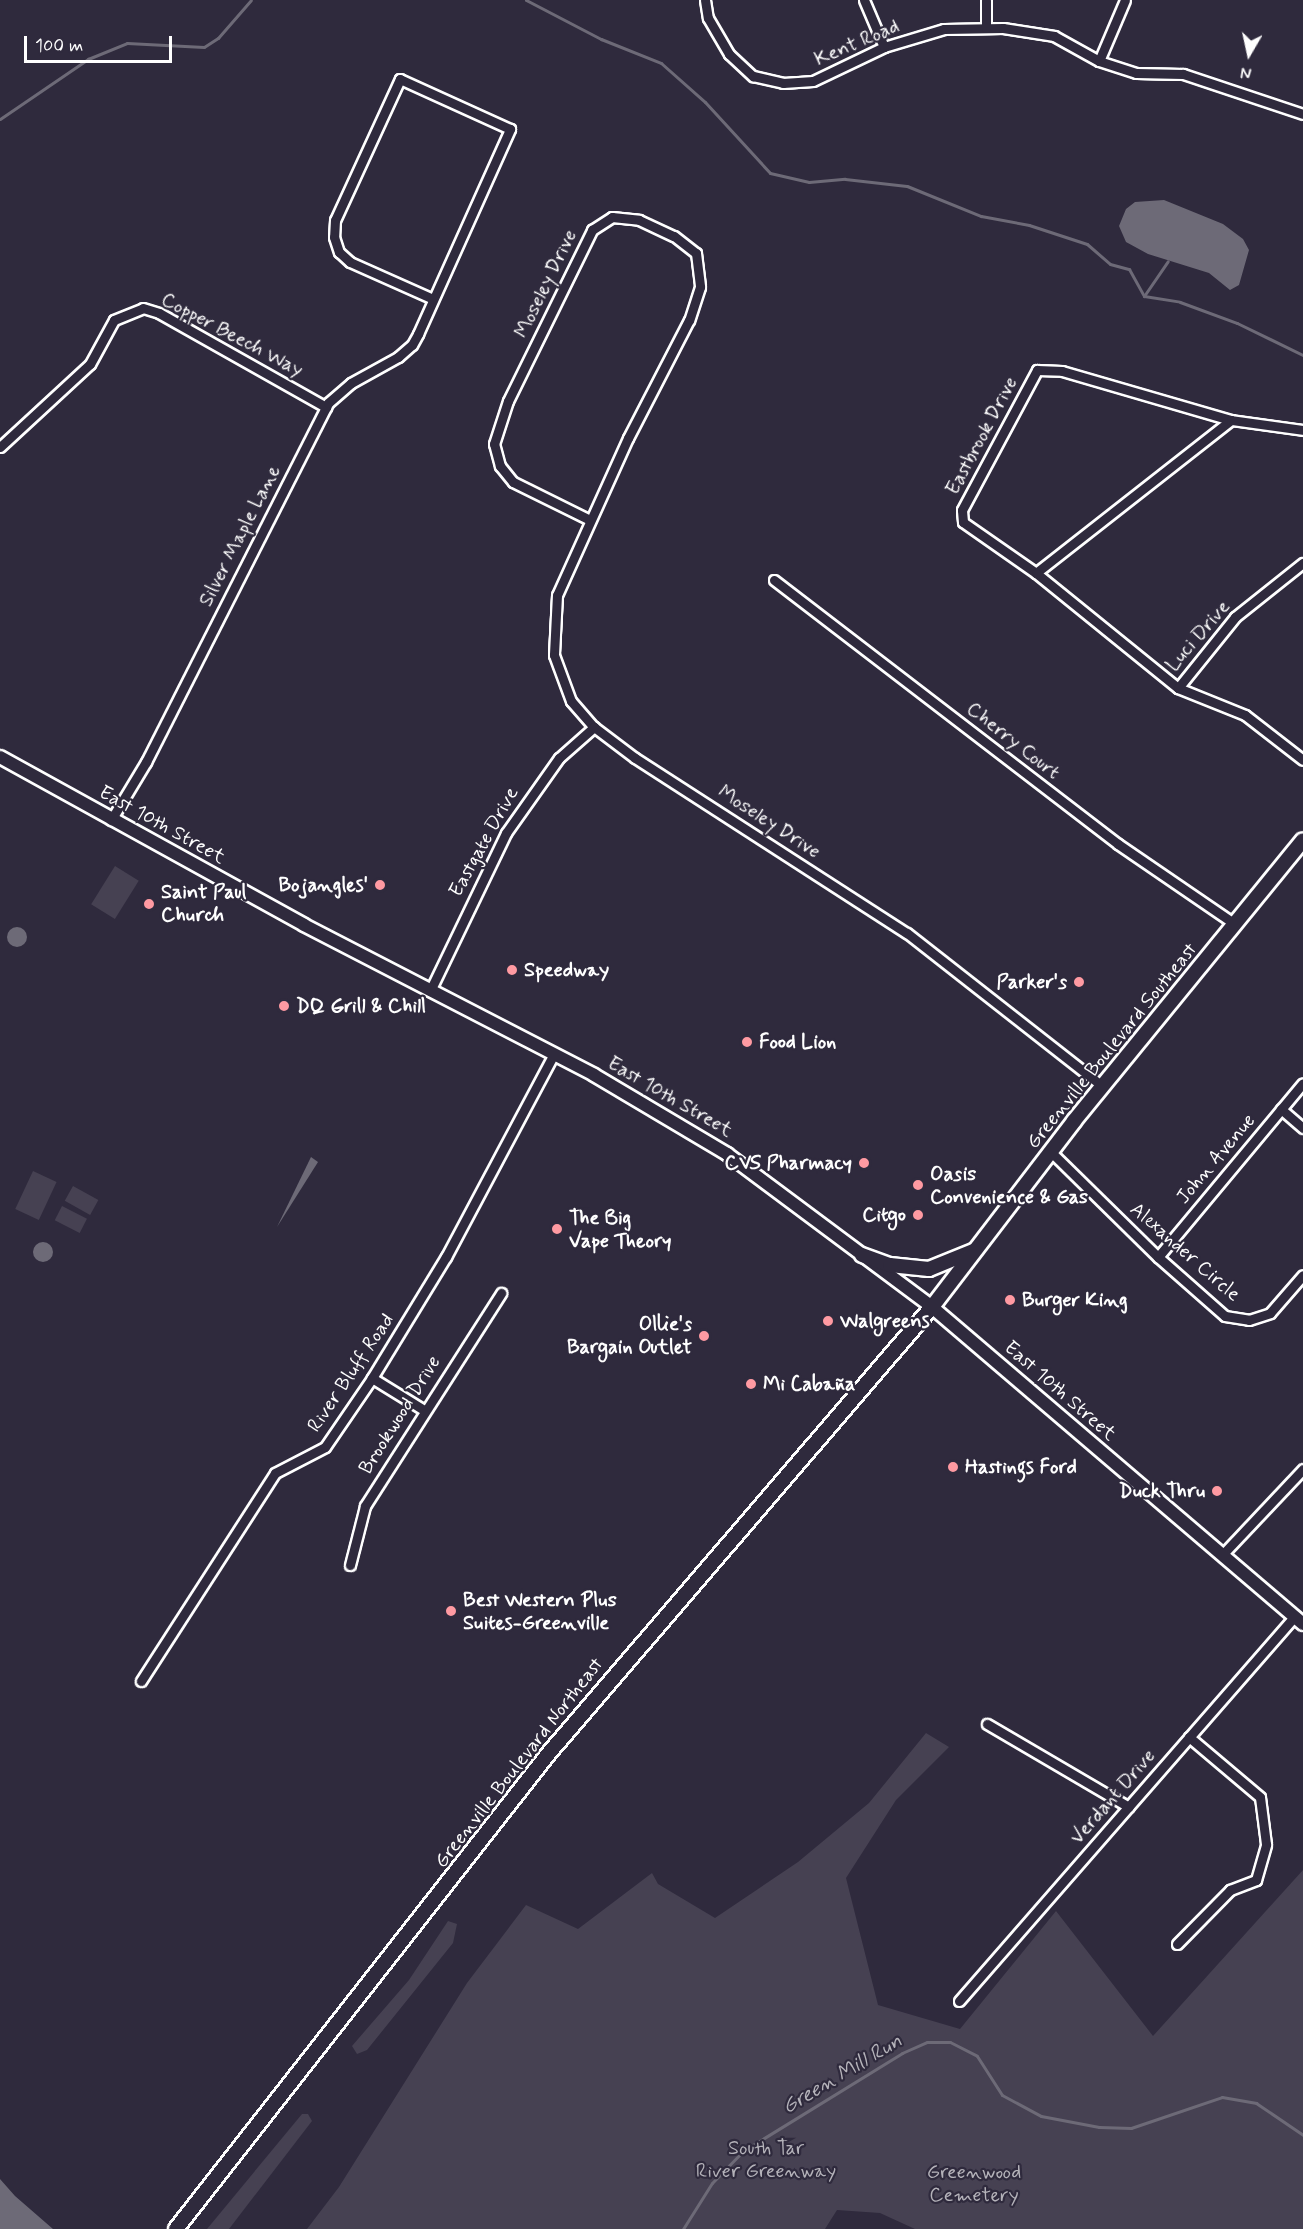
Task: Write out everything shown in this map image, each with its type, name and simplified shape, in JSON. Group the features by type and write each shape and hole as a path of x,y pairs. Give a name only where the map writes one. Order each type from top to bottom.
{"highway":[{"name":"Greenville Boulevard Southeast","path":"932,1307 1102,1086 1303,840"},
{"path":"862,1255 890,1265 929,1269 977,1248"},
{"name":"Greenville Boulevard Northeast","path":"176,2229 632,1652 932,1307"}],"main road":[{"name":"East 10th Street","path":"0,757 111,820 430,991 554,1054 728,1154 932,1307 1299,1620"}],"street":[{"name":"Kent Road","path":"705,0 708,18 729,54 753,76 783,83 813,81 884,47 945,29 1025,29 1054,36 1099,61 1136,73 1183,74 1303,114"},
{"path":"864,0 884,47"},
{"path":"986,0 986,28"},
{"path":"1099,61 1125,0"},
{"name":"Silver Maple Lane","path":"111,820 151,751 326,407 351,383 398,357 412,345 433,299 510,129 400,79 335,220 334,237 339,252 350,262 433,299"},
{"name":"Moseley Drive","path":"590,520 513,482 500,466 494,444 508,401 592,230 612,217 639,220 674,236 696,253 699,287 689,320 590,520 557,595 553,644 571,701 594,727 635,758 907,933 1102,1086"},
{"name":"Copper Beech Way","path":"0,447 90,364 114,320 143,308 159,313 326,407"},
{"name":"Eastbrook Drive","path":"1303,430 1231,420 1062,371 1037,370 962,510 963,522 1036,573 1178,687 1245,714 1303,760"},
{"path":"1036,573 1231,420"},
{"name":"Luci Drive","path":"1178,687 1235,617 1303,563"},
{"name":"Cherry Court","path":"774,580 1118,844 1235,924"},
{"name":"Eastgate Drive","path":"430,991 506,833 559,758 594,727"},
{"name":"River Bluff Road","path":"141,1681 274,1473 325,1446 372,1378 446,1257 554,1054"},
{"name":"John Avenue","path":"1158,1257 1303,1083"},
{"path":"1281,1108 1303,1128"},
{"name":"Alexander Circle","path":"1051,1152 1158,1257 1225,1316 1249,1320 1270,1313 1303,1275"},
{"name":"Brookwood Drive","path":"350,1565 364,1506 501,1293"},
{"path":"372,1378 424,1410"},
{"path":"1222,1555 1303,1469"},
{"name":"Verdant Drive","path":"959,2001 1190,1737 1299,1620"},
{"path":"987,1724 1129,1807"},
{"path":"1177,1944 1230,1890 1256,1880 1266,1844 1260,1797 1190,1737"}],"green space":[{"path":"115,866 139,881 115,919 91,904"},
{"path":"33,1171 57,1182 39,1220 15,1209"},
{"path":"73,1186 98,1200 90,1215 65,1201"},
{"path":"62,1206 87,1219 80,1233 55,1220"},
{"path":"926,1733 949,1747 896,1800 846,1878 878,2005 960,2029 1056,1911 1153,2036 1303,1870 1303,2229 915,2229 880,2213 837,2210 825,2229 307,2229 339,2187 467,1983 526,1905 578,1929 652,1873 658,1884 715,1918 798,1862 869,1803"},
{"path":"448,1921 457,1924 453,1943 367,2050 357,2054 352,2046 409,1980"},
{"path":"302,2114 308,2114 312,2121 229,2229 207,2229"}],"shaded area":[{"path":"1164,200 1223,224 1243,239 1249,250 1239,285 1230,290 1209,273 1148,254 1126,242 1119,226 1126,209 1135,202"},
{"path":"17,927 24,930 27,937 24,944 17,947 10,944 7,937 10,930"},
{"path":"311,1157 318,1162 277,1227"},
{"path":"43,1242 50,1245 53,1252 50,1259 43,1262 36,1259 33,1252 36,1245"},
{"path":"0,2179 15,2196 53,2229 0,2229"}],"waterway":[{"path":"0,119 88,59 127,43 204,47 218,38 251,0"},
{"path":"526,0 601,39 661,63 705,102 770,173 809,182 845,179 907,186 981,216 1029,225 1087,244 1110,264 1129,269 1144,296"},
{"path":"1144,296 1168,261"},
{"path":"1144,296 1180,302 1237,323 1303,355"},
{"name":"Green Mill Run","path":"683,2229 712,2183 743,2151 902,2053 927,2042 950,2042 977,2056 1002,2095 1041,2116 1099,2127 1131,2128 1222,2097 1256,2103 1303,2135"}],"place":[{"name":"Bojangles'","path":"380,885"},
{"name":"Saint Paul Church","path":"149,904"},
{"name":"Speedway","path":"512,970"},
{"name":"Parker's","path":"1079,982"},
{"name":"DQ Grill & Chill","path":"284,1006"},
{"name":"Food Lion","path":"747,1042"},
{"name":"CVS Pharmacy","path":"864,1163"},
{"name":"Oasis Convenience & Gas","path":"918,1185"},
{"name":"Citgo","path":"918,1215"},
{"name":"The Big Vape Theory","path":"557,1229"},
{"name":"Burger King","path":"1010,1300"},
{"name":"Walgreens","path":"828,1321"},
{"name":"Ollie's Bargain Outlet","path":"704,1336"},
{"name":"Mi Cabaña","path":"751,1384"},
{"name":"Hastings Ford","path":"953,1467"},
{"name":"Duck Thru","path":"1217,1491"},
{"name":"Best Western Plus Suites-Greenville","path":"451,1611"}],"park label":[{"name":"South Tar River Greenway","path":"766,2160"},
{"name":"Greenwood Cemetery","path":"974,2184"}]}
